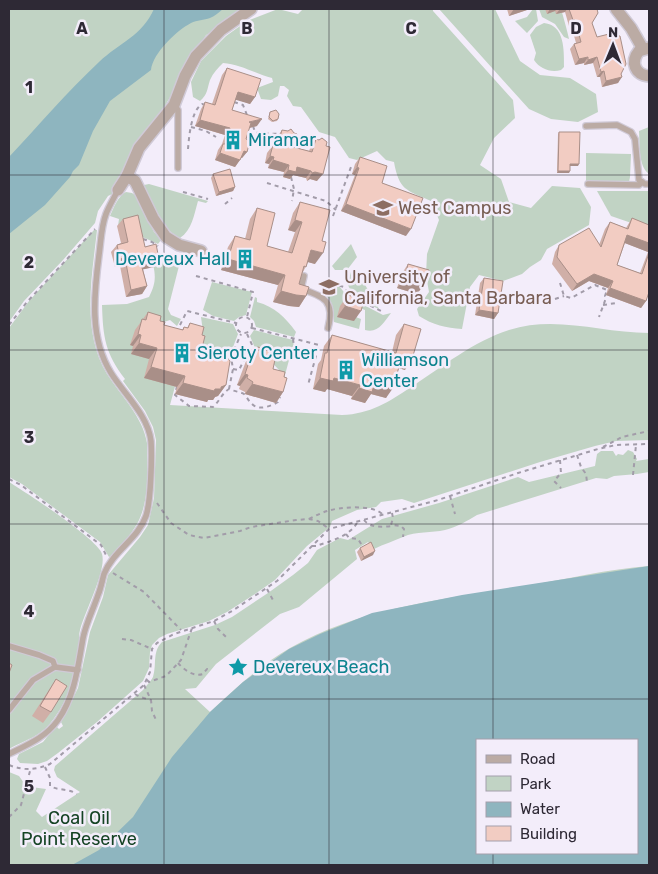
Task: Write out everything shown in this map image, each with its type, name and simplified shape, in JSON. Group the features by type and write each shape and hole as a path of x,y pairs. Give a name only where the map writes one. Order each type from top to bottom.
{"street":[{"path":"118,190 128,176 140,148 174,105 184,76 196,56 221,30 251,9"},
{"path":"616,9 646,49 636,55 634,63 638,71 645,76 649,76"},
{"path":"128,176 135,181 153,218 166,237 179,245 201,250"}],"lane":[{"path":"174,105 178,110 178,168"},
{"path":"586,126 617,125 631,132 635,139 637,175 642,182 649,184"},
{"path":"588,184 639,185 642,182"},
{"path":"9,754 40,738 54,725 64,709 78,670 87,624 106,569 135,535 146,517 149,499 151,443 149,431 110,372 103,356 96,325 96,278 102,228 118,190"},
{"path":"304,276 301,290 320,296 329,304 328,328"},
{"path":"9,646 52,661 55,667"},
{"path":"9,710 33,680 55,667 78,670"}],"path":[{"path":"231,107 233,102 243,105 255,132 277,132 286,135"},
{"path":"188,149 191,127 198,106 202,104 214,107"},
{"path":"191,127 206,131 216,137"},
{"path":"333,216 351,166"},
{"path":"291,177 294,191 292,201"},
{"path":"267,183 326,201 336,210"},
{"path":"184,192 208,199"},
{"path":"225,204 232,198"},
{"path":"9,325 46,280 97,227"},
{"path":"138,240 146,240 159,245 153,251"},
{"path":"196,276 253,292 247,317"},
{"path":"324,281 344,287 349,294 355,297"},
{"path":"560,283 564,296"},
{"path":"555,299 564,296 571,298 595,285 607,290 599,317"},
{"path":"402,300 424,294"},
{"path":"361,301 381,311"},
{"path":"603,305 616,303"},
{"path":"180,325 187,311 236,323"},
{"path":"241,334 236,328 236,323 241,317 247,317"},
{"path":"247,317 252,323 252,328 247,334"},
{"path":"252,328 319,345 308,385"},
{"path":"241,334 247,334"},
{"path":"179,380 175,395 189,406 213,407 229,389 233,369 231,357 241,334"},
{"path":"233,369 239,370 243,358 253,356 254,349 247,334"},
{"path":"293,339 294,352 316,357"},
{"path":"254,349 260,352"},
{"path":"229,389 244,394 252,405 262,408 278,402 281,391"},
{"path":"598,449 622,437 649,431"},
{"path":"633,475 636,444"},
{"path":"9,765 30,770 45,766 62,755 144,685 150,672 152,649 157,643 182,631 214,621 266,589 285,574 329,529 450,496 598,449 616,445 649,444"},
{"path":"577,455 580,467 586,474 587,482"},
{"path":"560,460 561,473 554,481 560,488"},
{"path":"9,479 21,485 101,545 112,562"},
{"path":"450,496 455,514"},
{"path":"153,500 171,523 189,535 198,538 240,531 275,522 308,519 336,509 359,507 379,510 383,515"},
{"path":"392,513 392,526"},
{"path":"308,519 318,522 329,529"},
{"path":"364,520 368,524 376,526 402,527 404,529 403,537"},
{"path":"312,546 346,534 355,527 358,521"},
{"path":"346,534 349,538 359,540 362,548 368,545"},
{"path":"106,569 144,592 182,631"},
{"path":"266,589 274,602"},
{"path":"214,621 226,638"},
{"path":"146,680 149,682 166,676 178,663 184,655 192,628"},
{"path":"122,639 131,640 152,649"},
{"path":"178,663 182,668 198,675 203,674 207,668 210,670"},
{"path":"144,685 151,700 152,711 156,720"},
{"path":"134,694 151,700"},
{"path":"45,766 50,778 50,786 70,790 77,794"},
{"path":"9,817 21,805 30,770"}],"green space":[{"path":"9,9 243,9 224,20 203,40 166,104 165,114 148,128 141,138 116,192 108,196 98,211 95,223 24,301 9,322"},
{"path":"278,9 298,14 303,9 433,9 513,100 515,118 494,138 480,165 501,179 509,202 531,208 552,186 580,188 591,207 589,225 547,249 541,260 522,274 503,281 479,275 470,287 462,329 440,326 419,316 417,309 429,292 426,275 427,254 439,220 431,201 410,191 401,184 394,162 386,160 377,151 357,160 349,158 335,137 319,132 301,107 293,106 287,96 289,90 284,86 280,86 278,96 271,100 261,99 257,88 273,82 272,78 242,67 223,63 211,77 205,96 200,101 193,97 191,82 201,61 226,36 247,21"},
{"path":"439,9 495,9 520,61 540,75 570,78 596,94 598,112 578,122 551,119 529,109"},
{"path":"533,9 536,9 538,21 527,33 515,21 527,17"},
{"path":"539,9 561,9 569,39 564,37 555,24 542,17"},
{"path":"544,23 556,28 560,34 564,54 564,67 561,70 546,70 534,60 536,53 530,35 536,27"},
{"path":"649,127 649,174 641,161 639,131"},
{"path":"586,153 631,154 629,182 586,181"},
{"path":"149,184 208,201 206,203 198,201 190,226 180,238 168,229 159,217 144,185"},
{"path":"597,191 649,191 649,229 611,216"},
{"path":"126,192 136,196 154,232 161,240 158,244 118,226 119,219 110,216 118,199"},
{"path":"94,230 97,230 90,304 94,340 107,374 141,424 147,443 147,485 141,515 128,536 113,555 109,557 100,542 22,484 9,477 9,328 29,301"},
{"path":"351,244 357,257 347,270 335,270 332,266"},
{"path":"150,253 176,255 179,266 168,309 171,315 181,319 177,326 170,320 161,323 195,362 203,332 201,317 233,324 238,334 230,355 222,356 177,379 170,405 342,415 362,412 387,402 458,355 496,335 527,326 562,324 649,333 649,440 616,441 595,446 414,503 402,499 381,502 376,507 357,510 332,521 330,527 307,546 275,580 255,594 209,621 159,638 152,645 149,668 143,681 97,722 58,753 47,761 38,764 20,763 17,759 19,754 43,742 56,726 59,729 63,726 61,722 78,688 90,632 103,597 108,575 148,525 154,498 156,440 153,427 145,411 123,381 125,379 109,353 104,336 102,305 127,304 149,297 155,280"},
{"path":"356,269 379,309 361,300 352,292 348,282 351,272"},
{"path":"212,282 252,292 246,315 234,321 213,316 203,310"},
{"path":"323,282 340,287 355,307 353,316 361,319 359,329 334,322 332,305 321,291"},
{"path":"255,297 257,302 284,317 296,332 294,337 256,327 250,317"},
{"path":"360,303 383,315 391,313 377,329 365,330 365,310 358,307"},
{"path":"254,330 293,340 294,347 282,386 280,371 261,351 255,348 250,336"},
{"name":"Coal Oil Point Reserve","path":"628,450 633,452 637,459 636,461 649,459 649,472 614,476 607,479 596,478 477,515 449,529 408,535 374,549 368,542 355,550 357,559 299,607 280,614 216,664 196,688 185,689 210,712 268,662 317,634 346,623 405,606 603,572 649,566 649,865 9,865 9,772 19,776 24,783 31,787 46,789 36,811 42,817 80,792 57,777 54,770 55,766 143,690 153,677 157,650 162,642 215,625 232,617 293,575 308,563 317,550 340,538 348,540 382,519 439,503 518,477 529,482 595,466 597,454 601,451 613,451 616,456 618,454 623,455"},
{"path":"9,482 75,527 98,547 103,561 98,581 80,630 76,670 64,702 45,729 9,749"}],"water":[{"path":"154,9 223,9 208,19 193,22 179,31 166,43 156,57 151,70 110,101 93,131 79,165 70,177 45,205 9,234 9,157 87,73 107,55 137,33"},
{"path":"649,566 649,865 72,865 99,850 133,817 172,757 210,712 243,682 289,649 372,613 462,595"}],"building":[{"path":"569,9 597,9 598,13 592,23 597,37 613,33 613,35 620,36 626,64 621,74 622,77 606,81 604,71 601,72 597,57 588,60 588,57 579,59 574,44 581,42 575,20 573,20"},
{"path":"227,68 261,79 255,97 238,92 232,110 262,119 249,122 251,123 246,139 250,141 247,152 244,151 240,160 220,153 230,128 200,120 205,102 215,105"},
{"path":"276,110 279,114 278,119 273,121 269,117 270,112"},
{"path":"291,129 297,134 293,147 312,152 316,139 322,138 327,142 326,146 330,147 323,174 312,173 297,167 296,172 288,170 289,165 273,160 274,157 270,156 273,145 277,147 282,130 288,131"},
{"path":"559,132 580,132 579,164 570,164 570,171 558,171"},
{"path":"360,157 387,166 382,183 423,198 411,229 346,204 359,168 357,167"},
{"path":"230,169 235,187 219,192 213,174"},
{"path":"300,202 330,210 322,241 326,242 323,253 311,250 306,267 304,266 299,284 309,287 306,296 281,291 285,275 228,259 235,236 250,240 257,208 275,213 267,246 292,253 302,222 295,220"},
{"path":"138,215 145,247 156,244 159,259 141,264 147,286 131,290 125,258 120,259 117,245 128,242 123,219"},
{"path":"632,218 649,225 649,243 627,235 617,265 642,274 649,253 649,292 646,301 610,288 613,281 594,274 577,284 557,257 559,245 589,228 601,247 610,222 628,229"},
{"path":"408,264 429,270 425,283 405,277"},
{"path":"484,278 503,281 498,313 479,310"},
{"path":"348,295 364,300 361,311 345,306"},
{"path":"148,312 161,316 160,321 165,322 164,325 183,330 184,327 188,328 190,323 204,327 202,335 205,336 202,348 223,354 222,356 227,357 230,361 226,385 214,391 183,383 185,376 151,367 157,348 139,343 141,335 138,334 142,319 146,320"},
{"path":"404,324 421,329 412,359 402,356 393,388 375,382 372,392 359,388 360,385 334,378 333,381 320,378 325,353 327,353 332,335 396,353"},
{"path":"263,346 277,350 273,369 285,372 284,377 287,378 283,392 252,384 253,382 245,374 253,350 258,347 263,349"},
{"path":"371,542 375,551 364,557 360,548"},
{"path":"56,679 67,686 51,712 40,706"}],"place":[{"name":"Miramar","path":"233,140"},
{"name":"West Campus","path":"383,208"},
{"name":"Devereux Hall","path":"245,259"},
{"name":"University of California, Santa Barbara","path":"329,287"},
{"name":"Sieroty Center","path":"182,353"},
{"name":"Williamson Center","path":"346,370"},
{"name":"Devereux Beach","path":"238,667"}]}
